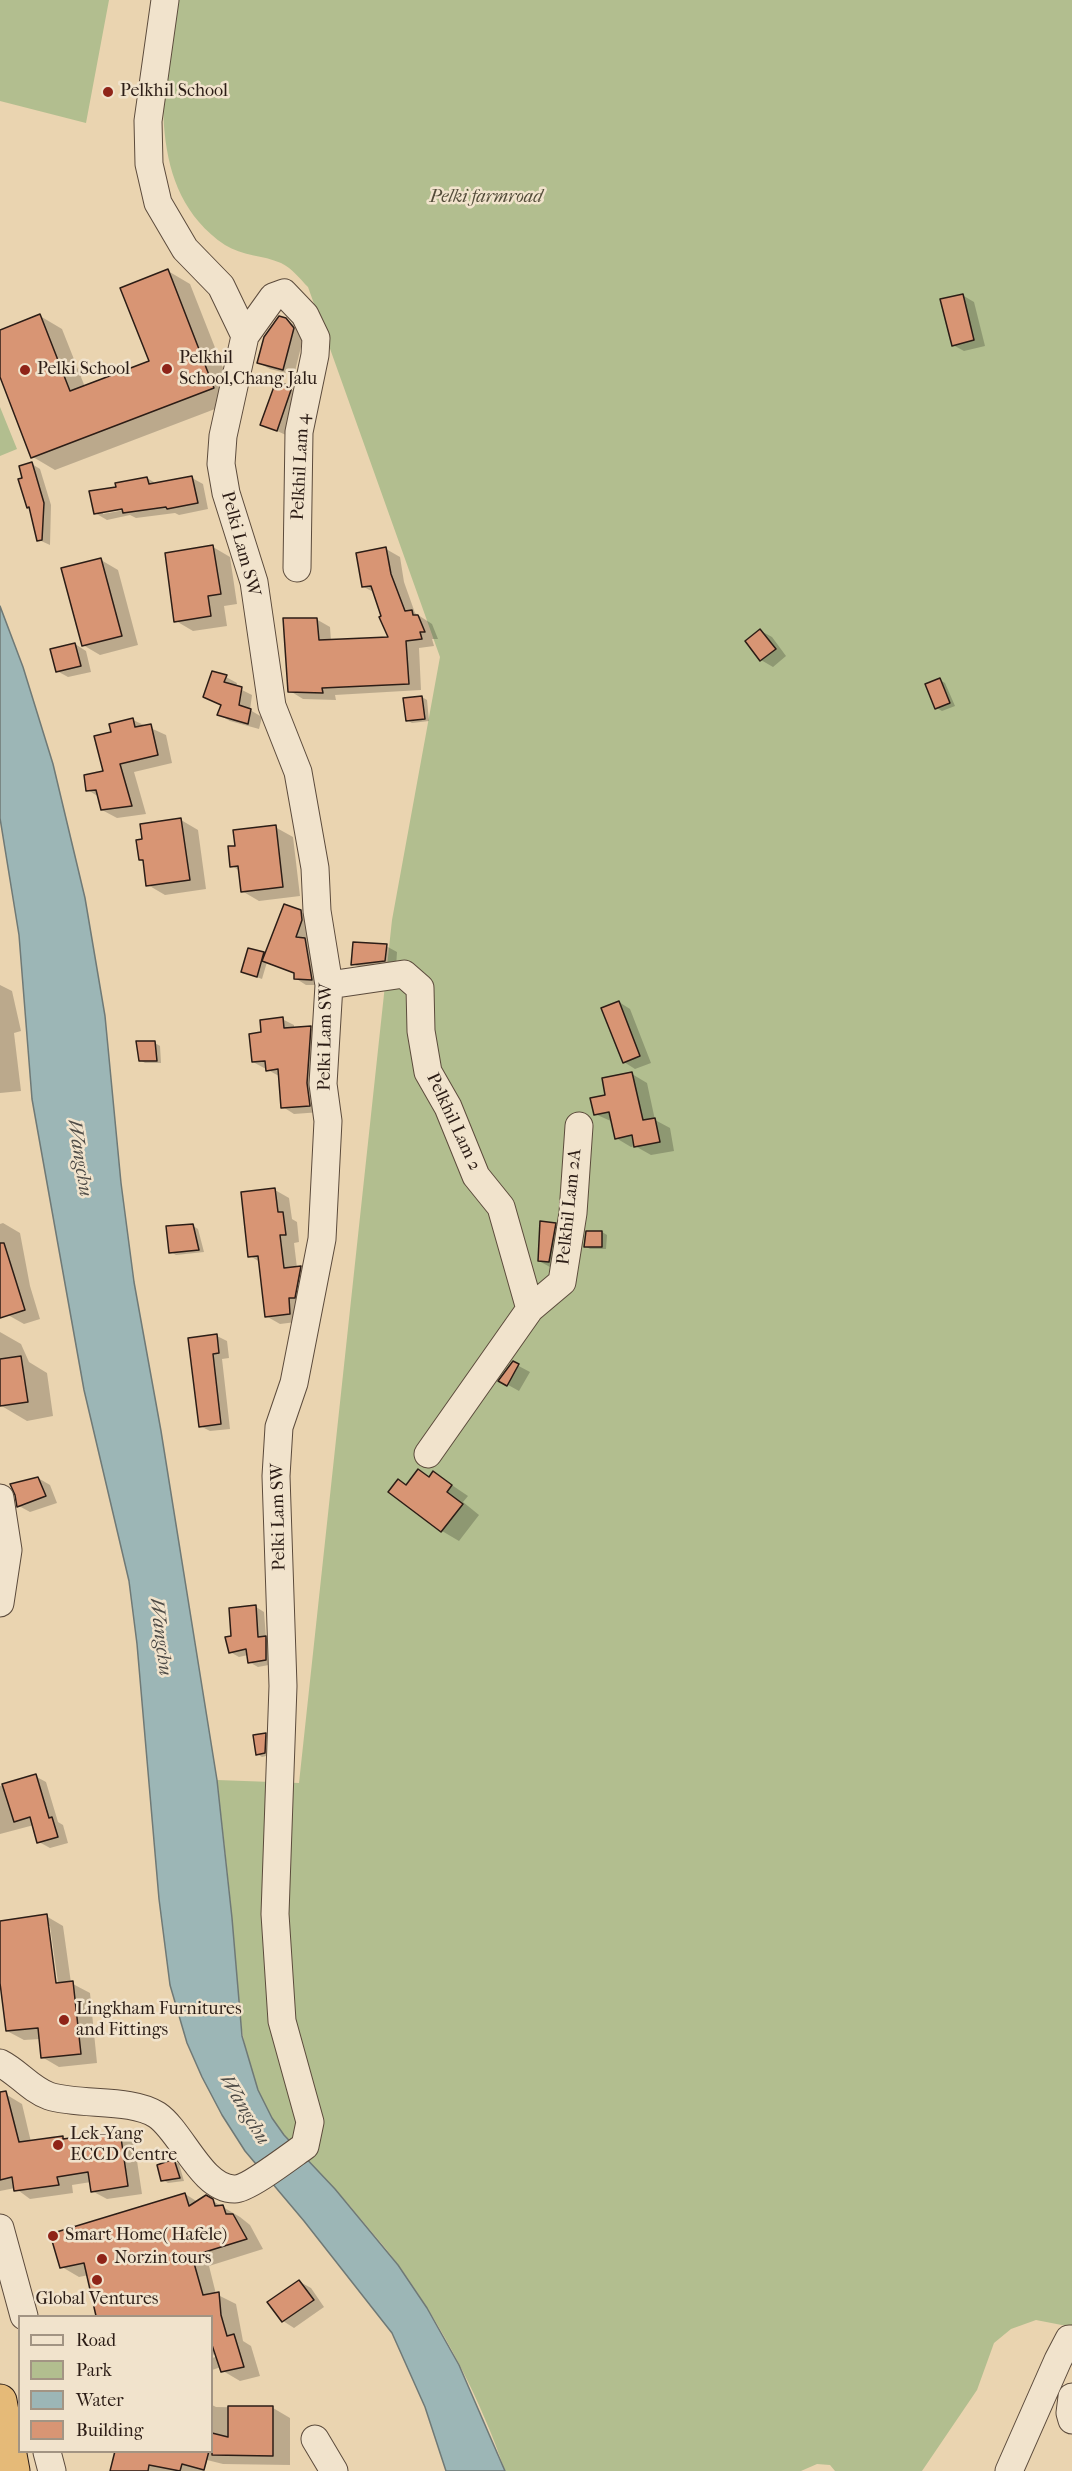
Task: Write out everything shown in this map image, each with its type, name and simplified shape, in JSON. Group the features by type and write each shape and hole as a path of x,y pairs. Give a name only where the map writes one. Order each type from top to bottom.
{"highway":[{"path":"0,2401 13,2471"}],"street":[{"path":"165,0 148,121 149,164 158,203 185,249 221,286 245,336"},
{"name":"Pelkhil Lam 4","path":"245,336 273,297 284,293 291,297 305,315 316,338 315,354 299,432 297,568"},
{"name":"Pelki Lam SW","path":"0,2063 38,2092 50,2096 99,2104 125,2104 155,2114 170,2126 201,2169 219,2183 236,2189 249,2184 305,2146 310,2122 282,2020 275,1914 283,1686 276,1476 279,1427 294,1383 322,1239 328,1121 323,1084 329,985 317,911 315,868 298,772 272,706 254,582 226,493 221,464 223,436 245,336"},
{"name":"Pelkhil Lam 2","path":"329,985 404,974 420,988 422,1031 428,1071 448,1107 476,1176 501,1207 530,1309"},
{"name":"Pelkhil Lam 2A","path":"530,1309 562,1282 573,1213 579,1126"},
{"path":"428,1454 530,1309"},
{"path":"0,1498 8,1550 0,1603"},
{"path":"0,2228 24,2315"},
{"path":"1009,2471 1058,2360 1069,2338 1072,2339"},
{"path":"1072,2397 1070,2413 1072,2420"},
{"path":"315,2439 334,2471"},
{"path":"48,2453 52,2471"}],"green space":[{"path":"0,0 109,0 86,123 0,101"},
{"name":"Pelki farmroad","path":"169,0 1072,0 1072,2327 1036,2320 1011,2329 994,2343 977,2390 922,2471 835,2471 830,2465 817,2464 801,2471 505,2471 473,2391 415,2289 350,2206 280,2130 260,2095 251,2071 238,1996 217,1780 299,1783 392,920 440,657 308,287 285,265 225,245 199,222 181,195 170,165 165,133 163,99"},
{"path":"0,407 17,449 0,456"}],"water":[{"name":"Wangchu","path":"0,606 23,667 53,764 85,898 105,1016 121,1183 134,1282 161,1431 217,1780 242,2036 258,2090 272,2118 284,2135 335,2189 398,2265 427,2308 459,2365 505,2471 446,2471 425,2407 392,2333 304,2221 245,2151 222,2115 187,2043 170,1985 159,1899 137,1644 129,1581 84,1390 32,1099 19,935 0,818"}],"building":[{"name":"Pelkhil School,Chang Jalu","path":"168,269 214,388 31,458 0,377 0,330 40,314 70,391 149,361 120,288"},
{"path":"963,294 974,340 952,346 940,299"},
{"path":"279,316 286,318 294,328 283,370 257,363 264,337"},
{"path":"276,381 292,387 277,431 260,425"},
{"path":"32,462 44,503 42,540 37,541 29,507 27,508 18,479 22,478 19,466"},
{"path":"192,476 198,503 167,509 166,507 123,513 122,509 94,514 89,491 116,487 115,483 147,477 149,484"},
{"path":"213,545 221,594 208,596 211,616 174,622 165,553"},
{"path":"386,547 391,574 405,611 412,610 413,615 418,615 425,632 420,632 422,639 406,641 409,684 322,688 323,693 288,692 283,618 317,618 319,640 388,637 379,617 381,616 371,586 362,587 356,553"},
{"path":"101,558 122,636 82,646 61,568"},
{"path":"760,629 776,649 760,661 745,641"},
{"path":"75,643 81,666 56,672 50,649"},
{"path":"212,671 227,675 224,682 242,687 239,705 251,709 248,724 217,715 221,705 203,697"},
{"path":"940,678 950,703 935,709 925,684"},
{"path":"422,696 425,719 406,721 403,698"},
{"path":"133,718 135,727 151,724 158,755 120,764 132,806 101,810 96,790 86,791 84,775 103,771 94,736 111,732 109,724"},
{"path":"181,818 190,880 146,886 143,860 139,860 136,840 142,839 140,824"},
{"path":"276,825 283,887 241,892 238,866 230,867 228,846 235,846 233,830"},
{"path":"284,904 301,910 302,920 296,937 305,938 312,980 294,979 294,973 262,961"},
{"path":"353,942 387,944 385,961 351,965"},
{"path":"248,948 264,952 257,977 241,972"},
{"path":"619,1001 640,1056 623,1063 601,1008"},
{"path":"283,1017 284,1028 311,1026 307,1083 310,1106 281,1108 278,1069 266,1071 265,1061 252,1062 249,1034 261,1032 260,1020"},
{"path":"136,1041 155,1041 157,1061 139,1061"},
{"path":"632,1072 643,1120 655,1118 660,1142 634,1147 632,1135 615,1139 609,1112 594,1115 590,1098 605,1095 602,1078"},
{"path":"275,1188 278,1212 283,1212 286,1235 280,1235 284,1268 301,1266 295,1298 289,1298 290,1314 265,1317 258,1256 248,1257 241,1192"},
{"path":"540,1221 556,1223 549,1262 538,1261"},
{"path":"193,1224 199,1250 169,1253 166,1226"},
{"path":"586,1231 602,1231 602,1247 584,1247"},
{"path":"0,1243 4,1243 25,1310 0,1318"},
{"path":"217,1334 219,1353 213,1354 221,1424 199,1427 188,1338"},
{"path":"21,1356 28,1402 0,1406 0,1359"},
{"path":"513,1361 519,1364 507,1386 498,1381"},
{"path":"418,1469 429,1477 433,1471 452,1485 447,1492 463,1504 441,1532 388,1492 398,1479 406,1485"},
{"path":"38,1477 46,1496 17,1507 10,1484"},
{"path":"256,1605 258,1637 266,1636 266,1660 248,1663 246,1649 229,1653 225,1637 231,1636 229,1608"},
{"path":"266,1733 265,1753 256,1755 253,1735"},
{"path":"36,1774 49,1818 52,1817 58,1837 37,1843 30,1817 14,1822 2,1784"},
{"path":"47,1914 56,1983 73,1981 81,2054 41,2058 38,2028 6,2031 0,1983 0,1921"},
{"path":"6,2091 19,2142 120,2131 128,2186 91,2192 88,2172 57,2177 59,2185 14,2191 12,2177 0,2180 0,2092"},
{"path":"174,2159 180,2178 161,2181 157,2165"},
{"path":"185,2193 189,2206 206,2195 213,2199 215,2206 223,2205 226,2214 233,2214 247,2239 192,2256 203,2295 219,2292 221,2315 227,2336 234,2334 244,2367 221,2372 213,2348 213,2315 96,2315 84,2263 60,2268 50,2234"},
{"path":"299,2280 314,2300 282,2322 267,2302"},
{"path":"228,2406 273,2406 273,2456 212,2455 213,2433 228,2437"},
{"path":"114,2453 208,2453 204,2470 182,2464 180,2471 149,2465 148,2471 110,2471"}],"place":[{"name":"Pelkhil School","path":"108,92"},
{"name":"Pelkhil School,Chang Jalu","path":"167,369"},
{"name":"Pelki School","path":"25,370"},
{"name":"Lingkham Furnitures and Fittings","path":"64,2020"},
{"name":"Lek-Yang ECCD Centre","path":"58,2145"},
{"name":"Smart Home( Hafele)","path":"53,2236"},
{"name":"Norzin tours","path":"102,2259"},
{"name":"Global Ventures","path":"97,2280"}]}
